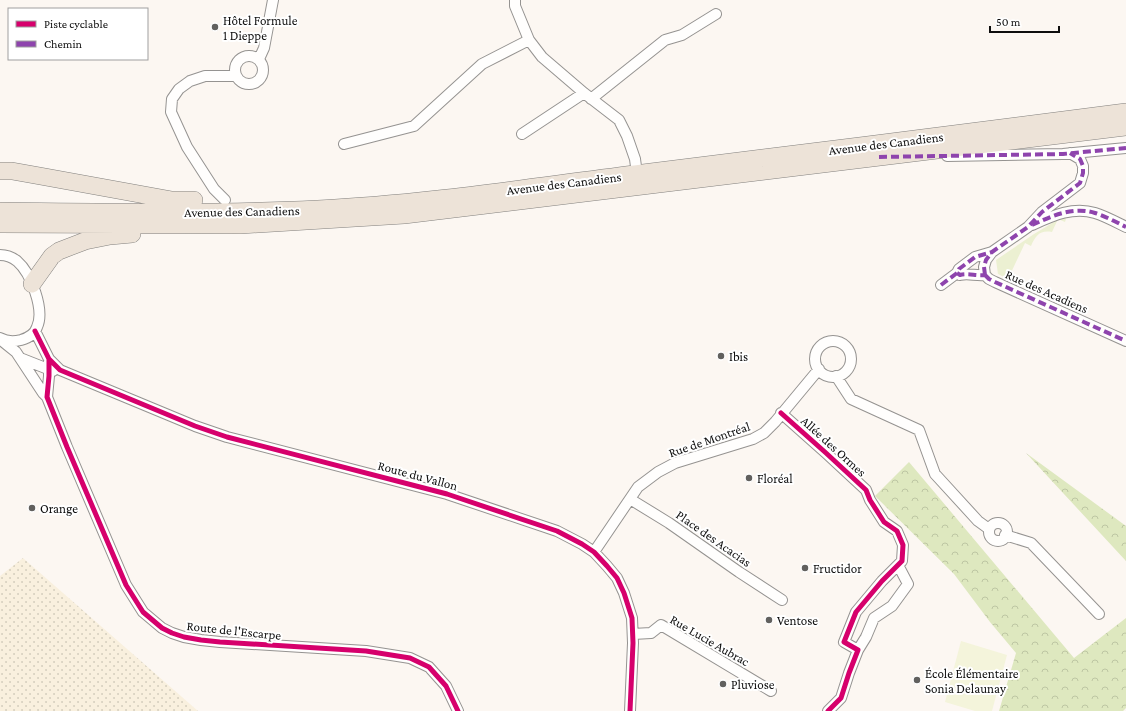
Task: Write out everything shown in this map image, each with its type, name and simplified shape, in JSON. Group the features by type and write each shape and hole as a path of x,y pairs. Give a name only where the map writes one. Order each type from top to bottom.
{"main road":[{"name":"Avenue des Canadiens","path":"0,211 229,212 354,207 452,197 1126,112"},
{"name":"Avenue des Canadiens","path":"0,224 241,225 404,215 1126,127"},
{"path":"0,171 40,176 126,193 172,200 340,200 354,207"},
{"path":"32,284 52,256 59,251 85,241 110,236 241,225"}],"street":[{"path":"258,59 264,48 273,0"},
{"path":"515,0 515,6 529,40 542,57 619,120 627,136 635,159 637,174"},
{"path":"522,134 588,96 665,40 682,35 716,14"},
{"path":"344,144 414,126 482,64 529,40"},
{"path":"250,55 258,59 263,67 263,75 256,82 246,84 241,82 236,76 233,61 250,55"},
{"path":"225,200 214,189 188,147 171,112 172,99 179,89 190,80 205,76 236,76"},
{"path":"880,157 1070,153 1126,148"},
{"path":"985,275 984,267 986,260 992,252 1028,226 1042,212 1080,183 1083,173 1083,166 1080,159 1070,153"},
{"path":"1028,226 1057,214 1071,211 1081,211 1095,213 1126,227"},
{"path":"941,285 975,257 992,252"},
{"path":"0,338 10,342 23,340 29,337 38,326 39,318 39,309 32,284 21,265 10,257 1,255"},
{"name":"Rue des Acadiens","path":"957,273 960,275 985,275 995,282 1126,341"},
{"path":"35,331 49,358 60,370 70,375"},
{"name":"Route de l'Escarpe","path":"0,338 16,352 43,393 47,396"},
{"path":"830,341 841,342 848,349 851,359 848,369 836,376 826,375 819,369 815,359 821,345 830,341"},
{"path":"20,358 49,370 70,375"},
{"name":"Route de l'Escarpe","path":"49,358 47,396 67,447 126,585 143,612 162,628 172,633 201,640 366,652 410,658 429,667 446,686 458,711"},
{"name":"Rue de Montréal","path":"594,552 638,487 658,472 675,463 753,439 764,433 819,369"},
{"name":"Route du Vallon","path":"70,375 195,426 227,437 447,494 557,531 594,552 617,578 624,593 632,618 633,634 630,711"},
{"path":"836,376 851,399 919,430 935,474 978,521 989,529 990,535 994,540 1001,540 1005,536 1031,543 1099,614"},
{"name":"Allée des Ormes","path":"781,413 866,490 870,500 884,522 897,532 903,545 902,561 898,566"},
{"name":"Place des Acacias","path":"630,499 669,523 782,600"},
{"path":"828,711 841,698 858,650 866,637 874,618 892,606 908,584 898,566 882,581 856,612 844,642 858,650"},
{"name":"Rue Lucie Aubrac","path":"633,634 651,633 661,625 771,691"}],"shaded area":[{"path":"23,558 198,711 0,711 0,576"}],"green space":[{"path":"1065,217 1065,222 1058,219 1052,232 1044,232 1039,234 1031,246 1025,243 1008,279 998,274 996,260 1054,222 1054,219"},
{"path":"1026,453 1126,526 1126,561"},
{"path":"909,462 1074,658 1126,618 1126,708 1123,711 999,711 1016,653 990,622 954,574 875,496"},
{"path":"961,641 1007,655 992,711 975,711 945,702"}],"marked path":[{"path":"879,157 1063,154 1126,148"},
{"path":"985,275 984,267 986,260 992,252 1028,227 1042,212 1080,183 1083,173 1083,166 1080,159 1070,153"},
{"path":"1032,225 1055,215 1071,211 1087,211 1099,214 1126,227"},
{"path":"941,285 975,257 992,252"},
{"path":"957,273 960,275 985,275"},
{"path":"985,275 995,282 1126,341"}],"cycle path":[{"path":"35,331 49,359 60,370 195,426 227,437 447,494 557,531 582,544 594,552 617,578 624,593 632,618 633,643 630,711"},
{"path":"49,359 47,397 126,585 143,612 162,628 172,633 201,640 366,651 410,658 429,667 446,686 458,711"},
{"path":"781,413 866,490 870,500 884,522 897,531 903,545 902,561 882,581 856,612 844,642 858,650 841,698 828,711"}],"place":[{"name":"Hôtel Formule 1 Dieppe","path":"215,27"},
{"name":"Ibis","path":"721,356"},
{"name":"Floréal","path":"749,478"},
{"name":"Orange","path":"32,508"},
{"name":"Fructidor","path":"805,568"},
{"name":"Ventose","path":"769,620"},
{"name":"École Élémentaire Sonia Delaunay","path":"917,680"},
{"name":"Pluviose","path":"723,684"}]}
